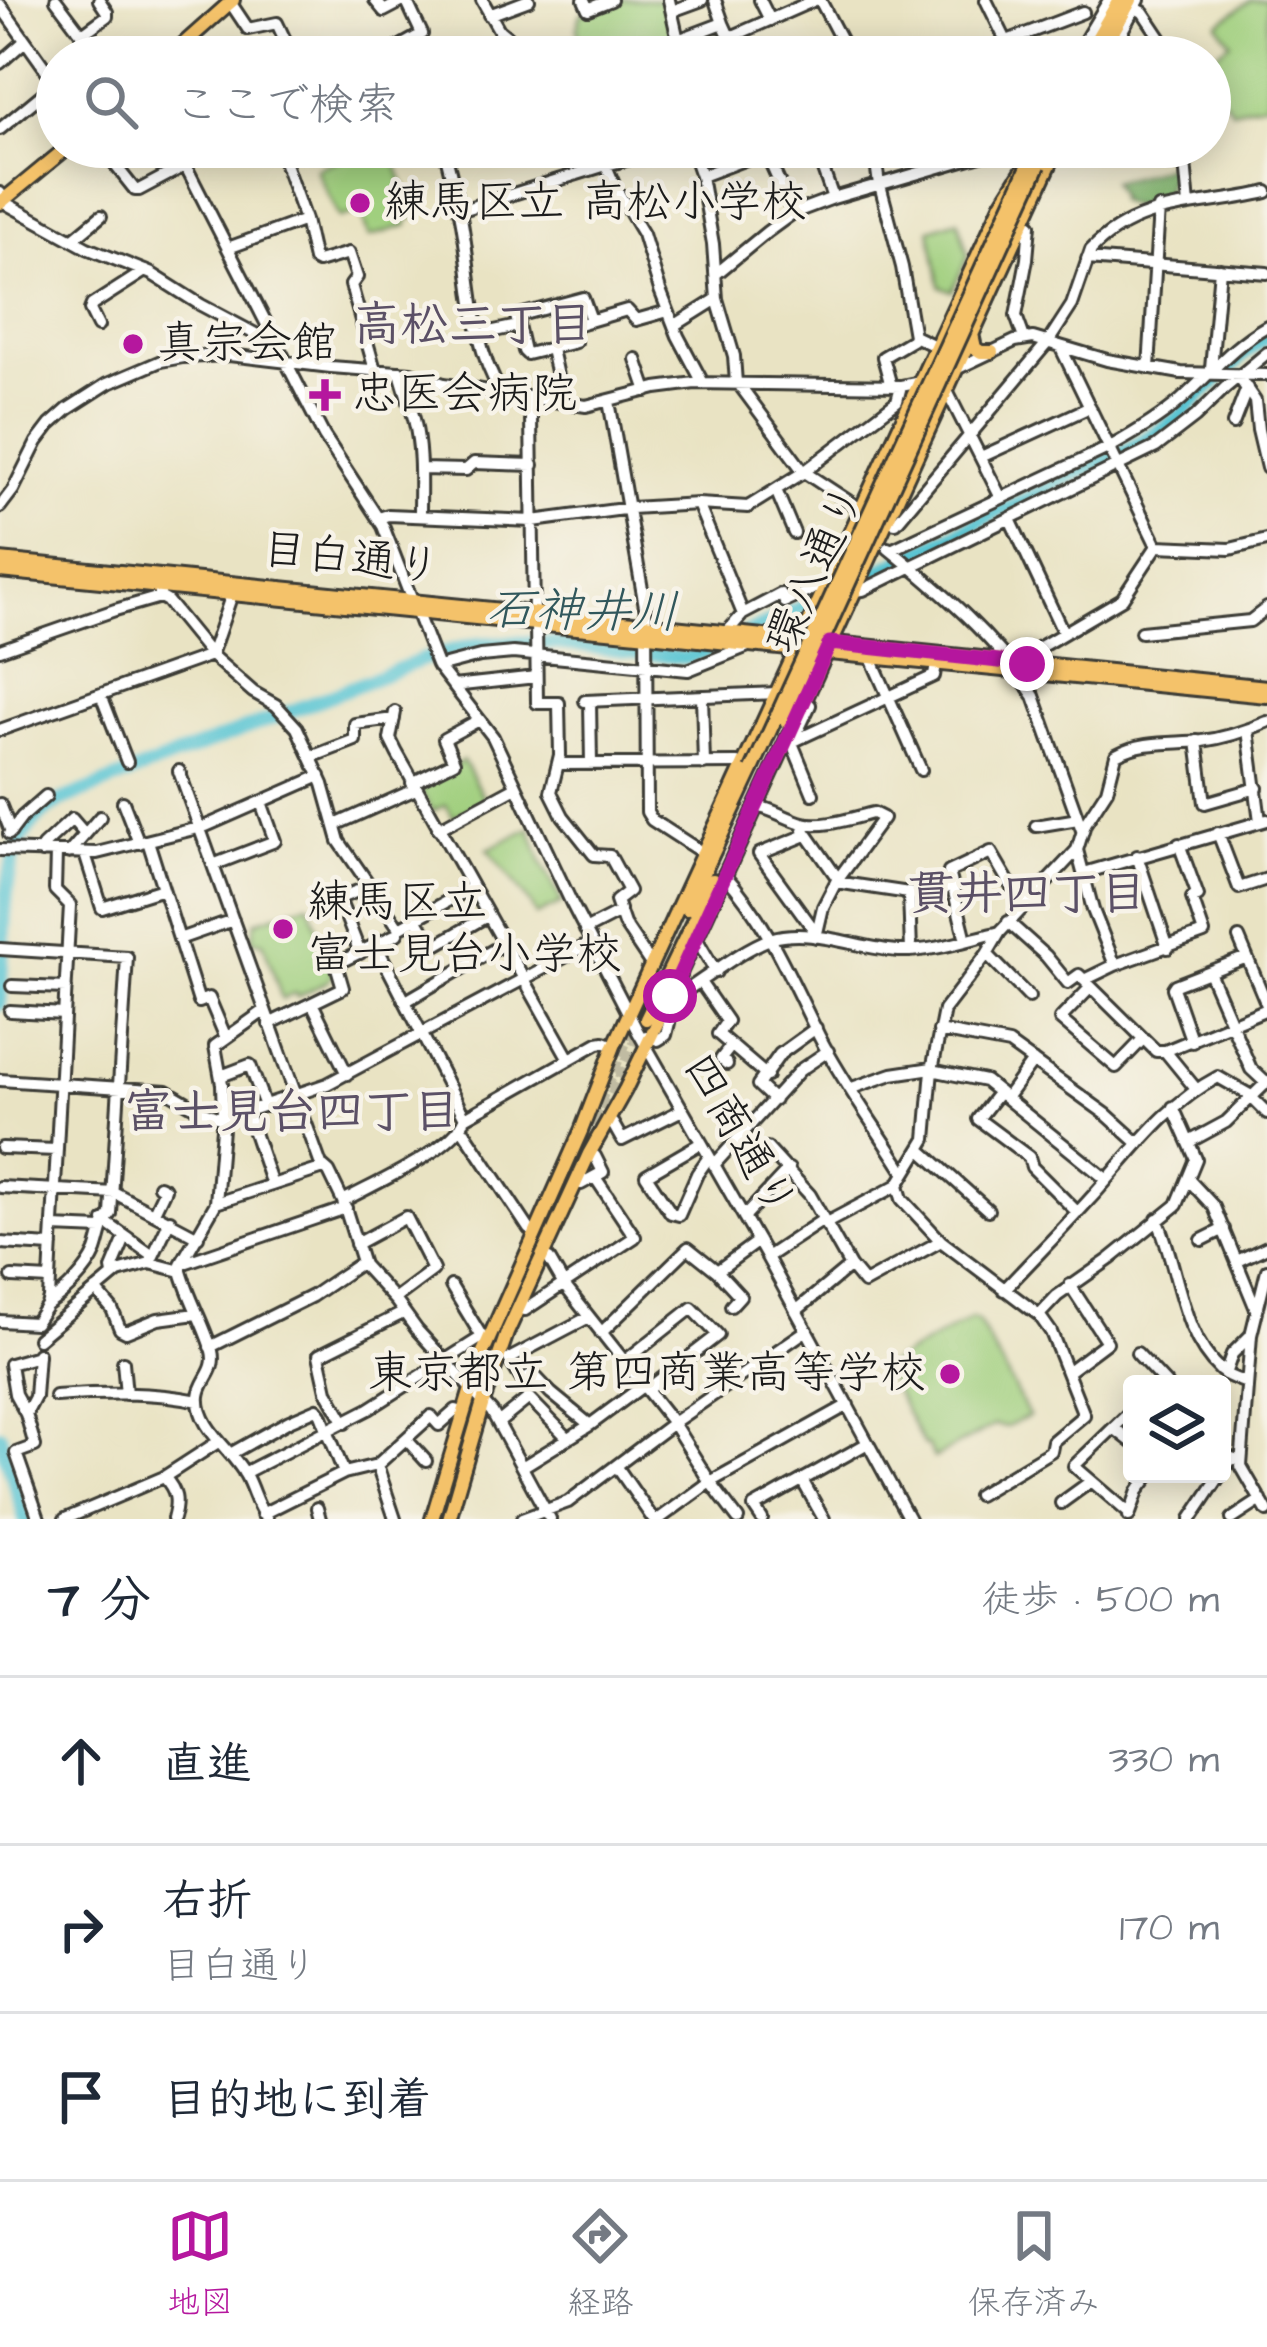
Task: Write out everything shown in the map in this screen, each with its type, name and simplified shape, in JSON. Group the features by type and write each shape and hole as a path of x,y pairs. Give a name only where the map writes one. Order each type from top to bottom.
{"main road":[{"path":"1102,36 1118,0"},
{"path":"192,36 228,2"},
{"path":"1108,36 1135,3"},
{"path":"2,199 41,168"},
{"path":"712,878 708,849 823,584 1001,203 1027,168"},
{"name":"環八通り","path":"638,1014 732,838 1032,168"},
{"name":"環八通り","path":"712,878 728,811 752,770 1032,168"},
{"path":"432,1519 485,1338 530,1227 574,1147 614,1046 638,1014 652,965 756,806 1023,221 1035,168"},
{"path":"972,333 975,348 992,352"},
{"path":"840,552 853,542 862,542 867,546 867,562"},
{"name":"目白通り","path":"0,560 160,587 416,608 745,646 763,642"},
{"name":"目白通り","path":"0,571 416,608"},
{"path":"843,612 850,634 870,652"},
{"name":"目白通り","path":"646,635 726,632 763,642 1267,687"},
{"path":"763,642 780,662 779,688"},
{"name":"目白通り","path":"870,652 936,664 1016,665 1267,696"},
{"path":"449,1519 483,1402 519,1307 645,1039 673,997 712,878 732,838"}],"street":[{"path":"56,0 81,35 107,16 99,0"},
{"path":"376,0 384,11 405,0 422,34 418,36"},
{"path":"482,0 506,36"},
{"path":"489,15 529,0"},
{"path":"584,0 589,9 610,0"},
{"path":"678,36 670,6 702,0"},
{"path":"715,0 728,34 818,0 838,36"},
{"path":"760,0 770,20"},
{"path":"986,0 1004,36"},
{"path":"1087,36 1109,0"},
{"path":"228,2 248,28 277,23 283,36"},
{"path":"1135,3 1159,36"},
{"path":"0,5 36,56"},
{"path":"1020,36 1083,12"},
{"path":"689,36 724,22"},
{"path":"0,63 25,41"},
{"path":"0,129 36,100"},
{"path":"118,168 134,190 178,168"},
{"name":"四商通り","path":"187,168 325,436 379,518 437,666 493,737 591,943 638,1014 645,1039 682,1110 909,1519"},
{"path":"286,168 316,261 349,253 357,277 351,285 375,370"},
{"path":"449,168 488,371 501,392"},
{"path":"459,211 596,168"},
{"path":"607,168 644,234 668,311 703,383"},
{"path":"698,168 713,244 717,299 737,383 804,472 859,510 896,523 1054,344 1090,250 1110,232 1159,208 1267,192"},
{"path":"701,176 723,168"},
{"path":"778,168 793,214"},
{"path":"822,168 833,198"},
{"path":"379,518 533,521 627,508 748,507 804,472 897,401 896,386 882,358 914,336 877,168"},
{"path":"716,274 793,214 937,168"},
{"path":"1186,168 1190,205"},
{"path":"2,199 72,240 145,271 261,337 273,334"},
{"path":"1149,368 1159,208"},
{"path":"72,240 101,216"},
{"path":"227,248 305,220"},
{"path":"1023,221 1030,225 1016,316 1024,338"},
{"path":"1087,259 1267,273"},
{"path":"1209,374 1220,269"},
{"path":"98,326 92,305 145,271"},
{"path":"591,320 583,298 517,315 526,353 574,342 572,326 591,320 627,310 636,320 668,311"},
{"path":"674,326 717,299"},
{"path":"480,334 518,326"},
{"path":"893,552 1161,417 1242,342 1267,326"},
{"path":"914,336 935,346"},
{"path":"0,507 50,425 107,384 173,358 229,355 400,372 444,384 586,406 703,383 917,384 1024,338 1149,368 1267,375"},
{"path":"1054,344 1157,546"},
{"path":"551,349 563,404"},
{"path":"851,595 1156,447 1267,353"},
{"path":"636,359 647,391"},
{"path":"400,372 414,418 421,469 420,516"},
{"path":"1236,376 1255,401 1267,468"},
{"path":"1233,424 1247,388"},
{"path":"946,389 1001,498"},
{"path":"524,396 531,417 537,703 779,688"},
{"path":"610,401 646,635 646,812 652,820 708,849"},
{"path":"981,457 1090,407"},
{"path":"421,469 466,470 474,463 533,465"},
{"path":"776,490 794,533"},
{"path":"698,504 742,614"},
{"path":"1010,519 1063,632"},
{"path":"878,541 956,605 1016,665 1034,697 1080,824 1077,850 1093,910 1115,965"},
{"path":"1157,546 1230,549 1267,541"},
{"path":"1016,665 1122,599 1157,546"},
{"path":"726,632 742,614 781,594 785,602 823,584"},
{"path":"0,650 115,610 160,587 211,655 291,722 320,776 339,842 399,928"},
{"path":"211,655 232,594"},
{"path":"1141,632 1250,620 1267,608"},
{"path":"437,666 479,656 536,653 697,669 745,646"},
{"path":"870,652 920,770"},
{"path":"0,730 211,655"},
{"path":"794,741 934,676 936,664"},
{"path":"453,686 536,676"},
{"path":"101,695 128,762"},
{"path":"702,696 704,764"},
{"path":"804,698 810,705 794,741 813,794"},
{"path":"583,702 590,764"},
{"path":"559,703 558,764 552,793 563,817 594,855 610,856 629,891 616,901 624,924 652,965"},
{"path":"311,757 355,740 355,724 394,716 390,740 569,1059"},
{"path":"335,825 454,762 444,740 479,720"},
{"path":"1036,826 1080,824 1106,790 1116,755 1127,749 1197,742 1267,722"},
{"path":"1084,873 1264,820 1248,730"},
{"path":"1197,742 1205,803 1258,788"},
{"path":"558,764 737,763"},
{"path":"179,771 264,1011 324,1168 344,1204 362,1262 483,1402 548,1515"},
{"path":"2,850 86,854 144,842 200,828 320,776"},
{"path":"438,829 516,788"},
{"path":"1,811 10,833 46,796"},
{"path":"124,802 163,889 199,1002 209,998 226,1038"},
{"path":"213,865 275,841 260,802"},
{"path":"756,806 806,824 873,813 883,818 837,880 823,907 816,936"},
{"path":"47,1305 70,905 55,890 63,853 100,817"},
{"path":"41,852 72,819 85,834"},
{"path":"799,822 837,880 926,894 952,886"},
{"path":"1218,832 1239,888 1267,879"},
{"path":"806,836 759,854 816,936"},
{"path":"1143,1039 1116,1067 1060,1019 1087,984 1115,965 1204,933 1192,898 1198,896 1179,844"},
{"path":"767,1257 820,1222 898,1185 926,1139 932,1069 944,1010 1022,905 1077,850"},
{"path":"966,940 949,872 991,852 1022,905"},
{"path":"86,854 102,908 163,889"},
{"path":"1138,856 1168,948"},
{"path":"712,878 772,939 828,1051 904,1172"},
{"path":"360,953 340,901 371,886"},
{"path":"269,1024 343,988 336,964 397,934 399,928 471,888"},
{"path":"909,893 911,951"},
{"path":"585,930 620,912"},
{"path":"416,918 433,947 487,916"},
{"path":"179,939 233,920"},
{"path":"673,997 772,939 816,936 874,949 911,951 936,949 1004,927"},
{"path":"1004,927 1046,956 1068,982 1079,975 1156,1051 1192,1042 1267,1007 1239,938"},
{"path":"694,941 716,972"},
{"path":"4,1081 166,1090 203,1112 224,1116 247,1112 347,1074 591,943"},
{"path":"406,1000 502,944"},
{"path":"376,945 464,1123 530,1227 538,1214"},
{"path":"6,950 127,957 111,1214 84,1271 47,1305 35,1323 35,1397 26,1414"},
{"path":"987,954 1030,997"},
{"path":"1192,1042 1174,985 1247,957"},
{"path":"1189,1142 1226,1122 1267,1082 1251,1069 1209,972"},
{"path":"700,982 727,1021 718,1034 767,1076"},
{"path":"12,986 66,988"},
{"path":"312,1003 347,1074"},
{"path":"10,1011 64,1014"},
{"path":"264,1011 215,1046 224,1116 216,1203 182,1266 210,1347 213,1366 199,1401 218,1442 244,1473 265,1516 344,1473 377,1465 431,1416 439,1425 456,1410 463,1412"},
{"path":"774,1100 758,1085 780,1054 816,1028"},
{"path":"940,1030 1009,1044 1138,1143"},
{"path":"38,1339 113,1275 150,1263 182,1266 344,1204 569,1059 598,1043 614,1046"},
{"path":"727,1064 721,1059 731,1046"},
{"path":"701,1143 646,1174 671,1213 680,1216 697,1174 800,1070 828,1051"},
{"path":"1166,1051 1196,1089"},
{"path":"1033,1061 978,1119 1028,1157 1032,1167 1077,1212"},
{"path":"221,1076 250,1065 265,1106"},
{"path":"852,1088 892,1074 932,1069 985,1081 1106,1179"},
{"path":"1004,1290 1138,1143 1196,1089 1218,1077 1252,1096 1267,1113"},
{"path":"1039,1315 1070,1285 1177,1205 1196,1160 1173,1107"},
{"path":"608,1120 622,1140 682,1110"},
{"path":"247,1112 272,1185"},
{"path":"2,1148 57,1150"},
{"path":"767,1148 810,1195 864,1283 941,1240"},
{"path":"921,1150 988,1210"},
{"path":"576,1182 581,1184 603,1172 589,1154"},
{"path":"216,1203 324,1168"},
{"path":"744,1217 789,1169"},
{"path":"519,1307 525,1310 635,1238 596,1177"},
{"path":"1188,1179 1211,1200 1257,1312"},
{"path":"898,1185 902,1198 941,1240 1039,1315 1084,1415 1053,1441 1051,1451 978,1495"},
{"path":"0,1186 115,1193 198,1237"},
{"path":"154,1212 165,1190 159,1186"},
{"path":"356,1244 406,1217 433,1270 394,1299"},
{"path":"1157,1219 1193,1330 1225,1374 1247,1383"},
{"path":"53,1227 104,1225 154,1256 170,1220"},
{"path":"1202,1240 1224,1229"},
{"path":"113,1275 125,1238"},
{"path":"717,1270 758,1241"},
{"path":"0,1243 52,1246"},
{"path":"1237,1261 1267,1247"},
{"path":"602,1333 688,1248 740,1296 731,1306"},
{"path":"542,1256 549,1259 564,1285 673,1423 738,1519"},
{"path":"210,1347 312,1296 362,1262"},
{"path":"796,1311 850,1266"},
{"path":"1231,1464 1236,1460 1252,1336 1267,1270"},
{"path":"12,1277 50,1279"},
{"path":"1067,1372 1106,1342 1070,1285"},
{"path":"244,1473 345,1423 485,1338 451,1286"},
{"path":"96,1290 112,1309 120,1329 126,1331 158,1319 196,1314"},
{"path":"522,1467 718,1335 692,1308 625,1361"},
{"path":"345,1423 327,1391 319,1355 404,1313"},
{"path":"589,1317 509,1359 522,1380 532,1374 590,1425"},
{"path":"0,1321 35,1323"},
{"path":"523,1519 548,1515 568,1502 807,1330"},
{"path":"1225,1374 1232,1354 1252,1336"},
{"path":"1137,1353 1155,1375"},
{"path":"38,1356 10,1364 15,1394 34,1446 16,1453 39,1519"},
{"path":"123,1362 126,1394"},
{"path":"1250,1363 1267,1365"},
{"path":"56,1396 126,1394 199,1401"},
{"path":"498,1423 529,1398 567,1437"},
{"path":"616,1467 656,1519 710,1482 848,1405"},
{"path":"230,1454 317,1409 344,1473"},
{"path":"1123,1419 1074,1466 1128,1517 1144,1483"},
{"path":"1114,1428 1123,1435"},
{"path":"406,1438 426,1461"},
{"path":"65,1519 164,1477 218,1442"},
{"path":"760,1518 754,1507 868,1443"},
{"path":"1231,1455 1264,1506 1232,1519"},
{"path":"377,1465 395,1519"},
{"path":"164,1477 178,1503 172,1519"},
{"path":"802,1480 824,1519"},
{"path":"1061,1504 1090,1482"},
{"path":"1192,1519 1215,1483"}],"green space":[{"path":"619,0 666,0 675,36 579,36 581,14"},
{"path":"1251,0 1267,0 1267,102 1231,109 1231,36 1218,24"},
{"path":"398,168 415,217 406,220 408,225 369,237 360,212 339,218 316,169"},
{"path":"1175,168 1162,202 1139,206 1118,200 1111,182"},
{"path":"958,220 968,256 952,291 940,286 930,229"},
{"path":"463,761 485,800 453,817 446,805 433,811 417,784"},
{"path":"530,828 562,903 536,915 488,849"},
{"path":"309,903 333,974 297,997 295,993 282,999 263,942 252,940 256,921"},
{"path":"971,1319 978,1321 1029,1416 1007,1427 995,1425 934,1458 885,1366"}],"waterway":[{"name":"石神井川","path":"857,581 1130,448 1176,419 1267,337"},
{"name":"石神井川","path":"0,1004 5,916 16,850 33,824 61,801 464,647 528,642 686,658 826,596"},
{"name":"石神井川","path":"0,1435 25,1519"}],"tunnel":[{"path":"591,1121 640,1008"},
{"path":"598,1128 646,1019"},
{"path":"475,1391 513,1299"}],"place":[{"name":"練馬区立 高松小学校","path":"360,203"},
{"name":"真宗会館","path":"133,344"},
{"name":"忠医会病院","path":"325,395"},
{"name":"練馬区立 富士見台小学校","path":"283,929"},
{"name":"東京都立 第四商業高等学校","path":"950,1374"}],"district":[{"name":"高松三丁目","path":"473,326"},
{"name":"貫井四丁目","path":"1027,895"},
{"name":"富士見台四丁目","path":"292,1113"}],"route":[{"path":"670,996 830,643 1027,664"}]}
